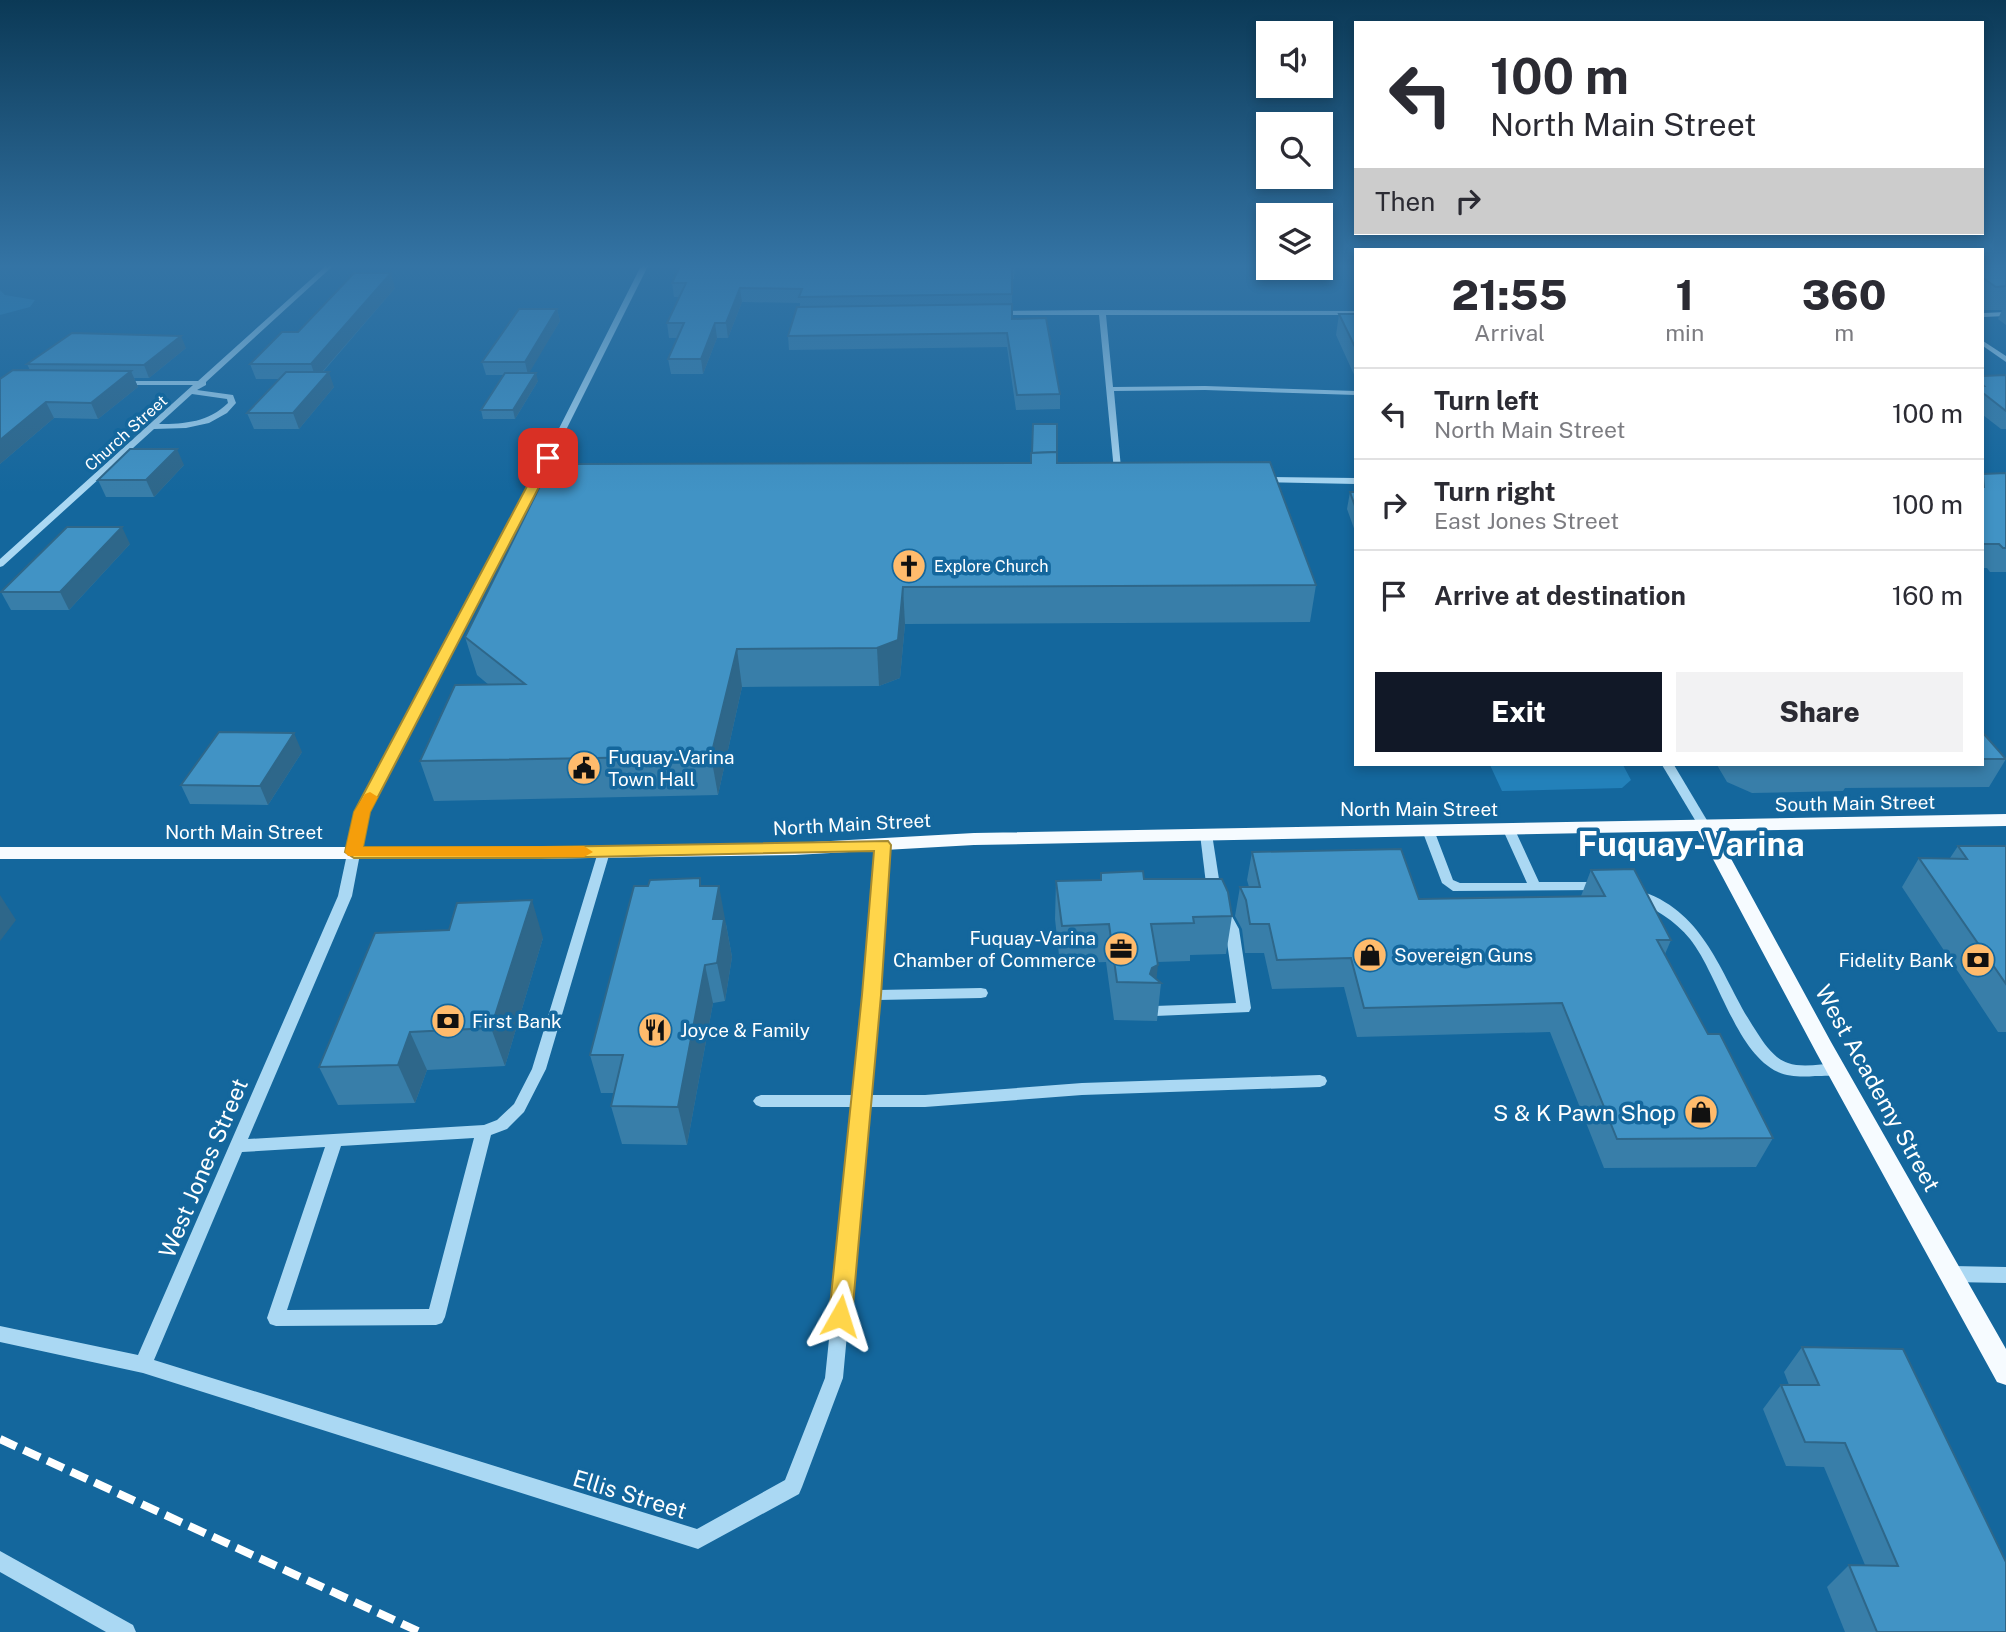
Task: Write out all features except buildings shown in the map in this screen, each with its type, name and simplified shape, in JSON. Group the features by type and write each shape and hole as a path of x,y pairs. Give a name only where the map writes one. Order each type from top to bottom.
{"main road":[{"name":"South Main Street","path":"1705,827 2006,820"},
{"name":"North Main Street","path":"0,853 604,852 883,845 974,839 1705,827"},
{"name":"West Academy Street","path":"1705,827 1836,1069 2006,1373"}],"street":[{"name":"Church Street","path":"0,564 249,340"},
{"name":"West Jones Street","path":"144,1365 345,896 362,812 608,340"},
{"path":"1105,340 1118,479"},
{"path":"1984,344 2006,360"},
{"path":"110,383 202,383"},
{"path":"1111,389 1205,388 1354,393"},
{"path":"154,427 199,423 224,411 232,403 230,397 220,394 192,392"},
{"path":"1104,479 1132,479"},
{"path":"1244,480 1354,481"},
{"path":"536,482 550,482"},
{"path":"1669,766 1705,827"},
{"path":"1428,830 1448,883 1458,888 1617,888 1662,907 1684,923 1700,943 1763,1055 1782,1068 1836,1069"},
{"path":"1509,830 1535,887"},
{"path":"1155,1010 1244,1008 1231,929 1212,889 1206,834"},
{"name":"Ellis Street","path":"144,1365 698,1539 792,1487 834,1378 872,995 883,845"},
{"path":"237,1146 484,1131 502,1125 519,1108 539,1069 604,852"},
{"path":"872,995 981,993"},
{"path":"761,1101 925,1101 1082,1088 1320,1081"},
{"path":"335,1140 276,1318 436,1317 484,1131"},
{"path":"1952,1275 2006,1275"},
{"path":"0,1334 144,1365"},
{"path":"0,1561 126,1632"}],"shaded area":[{"path":"1490,766 1624,766 1631,780 1622,788 1502,791"}],"railway":[{"path":"0,1439 420,1632"}],"slow traffic":[{"path":"370,797 362,812 354,852 584,852"}],"place":[{"name":"Explore Church","path":"909,566"},
{"name":"Fuquay-Varina Town Hall","path":"584,768"},
{"name":"Fuquay-Varina Chamber of Commerce","path":"1121,949"},
{"name":"Sovereign Guns","path":"1370,955"},
{"name":"Fidelity Bank","path":"1978,960"},
{"name":"First Bank","path":"448,1021"},
{"name":"Joyce & Family","path":"655,1030"},
{"name":"S & K Pawn Shop","path":"1701,1112"}],"district":[{"name":"Fuquay-Varina","path":"1691,844"}],"route":[{"path":"548,458 362,812 354,852 541,853 883,845 872,995 840,1316"}]}
